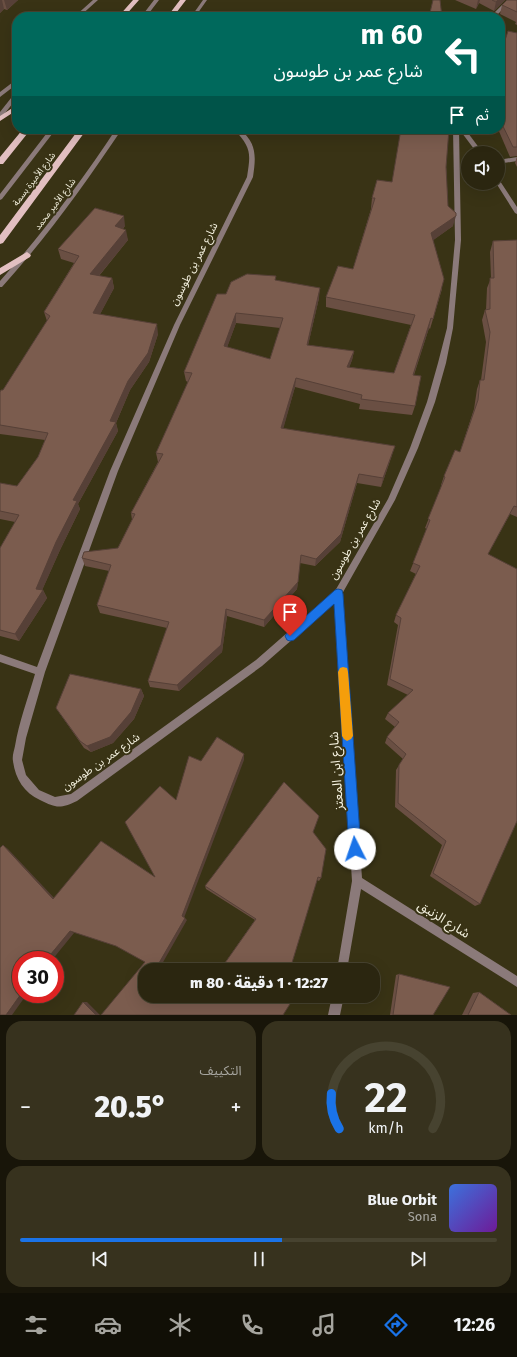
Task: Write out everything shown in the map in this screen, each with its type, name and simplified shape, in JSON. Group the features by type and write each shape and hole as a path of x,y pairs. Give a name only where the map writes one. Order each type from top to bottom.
{"main road":[{"path":"125,12 136,0"},
{"path":"174,12 182,0"},
{"path":"0,118 12,110"},
{"path":"0,162 23,134"},
{"name":"شارع الأميرة بسمة","path":"0,241 79,134"},
{"path":"0,272 28,255"}],"street":[{"path":"82,12 96,0"},
{"path":"147,12 157,0"},
{"path":"197,12 205,0"},
{"path":"497,12 510,0"},
{"path":"0,95 12,85"},
{"path":"0,118 12,101"},
{"path":"0,198 49,134"},
{"name":"شارع الأمير محمد","path":"0,285 28,255 64,209 116,134"},
{"name":"شارع عمر بن طوسون","path":"241,134 250,142 252,150 253,163 250,177 180,318 146,393 111,478 40,672 21,738 17,760 22,778 36,793 55,802 66,801 74,798 259,663 338,594 391,500 414,448 431,402 442,363 450,328 458,240 456,134"},
{"path":"466,134 475,146"},
{"path":"505,161 517,159"},
{"path":"503,190 517,212"},
{"name":"شارع ابن المعتز","path":"338,594 357,881 343,963"},
{"path":"0,658 40,672"},
{"name":"شارع الزنبق","path":"357,881 517,982"},
{"path":"334,1015 337,1003"}],"building":[{"path":"433,0 440,0 441,12 430,12"},
{"path":"507,0 517,0 517,12 502,5"},
{"path":"508,31 517,33 517,147 513,147 505,130 505,40"},
{"path":"400,134 449,134 446,167 448,206 456,213 456,216 431,233 444,279 433,319 431,318 413,375 421,376 415,406 361,399 362,395 296,378 281,428 395,446 383,478 359,474 341,534 316,559 301,555 298,582 264,620 226,609 221,645 177,685 148,681 169,622 97,605 111,565 82,558 84,552 118,548 135,514 131,513 163,454 156,453 192,373 184,372 217,294 226,294 231,282 247,274 276,276 275,280 320,288 307,345 354,351 347,367 394,373 415,315 326,297 338,266 353,269 375,198 372,198 377,180 392,182","holes":["236,313 283,318 270,359 224,346"]},
{"path":"95,208 124,216 115,226 126,230 90,274 112,278 93,313 157,324 148,353 128,381 110,421 116,422 73,500 77,501 56,542 36,589 43,590 15,634 0,630 0,548 19,515 0,511 0,483 17,486 38,457 48,433 0,425 0,392 3,390 50,316 44,312 79,256 58,249"},
{"path":"517,240 517,507 514,506 488,554 517,569 517,821 480,904 433,873 446,841 398,803 399,765 406,754 387,737 399,722 388,713 413,690 390,679 401,618 396,615 420,566 413,563 430,520 428,519 455,450 460,452 478,400 480,380 484,380 490,332 485,310 490,309 490,278 494,278 493,241"},
{"path":"70,674 141,689 131,712 110,737 87,746 80,741 56,708"},
{"path":"217,737 244,754 182,916 185,918 159,963 144,963 145,962 116,946 70,931 53,951 12,951 12,1003 15,1003 6,1015 0,1015 0,848 3,845 53,899 101,841 155,877 125,822 160,786 176,800 189,756 201,761"},
{"path":"284,782 319,816 313,832 326,849 321,878 318,877 292,963 225,963 256,919 205,886"},
{"path":"138,970 138,1003 291,1003 283,1015 101,1015"},
{"path":"399,974 450,987 433,1015 393,1015"},
{"path":"479,992 511,1015 468,1015"},
{"path":"83,1002 96,1015 74,1015"}],"slow traffic":[{"path":"343,672 347,736"}],"route":[{"path":"290,636 338,594 355,849"}]}
